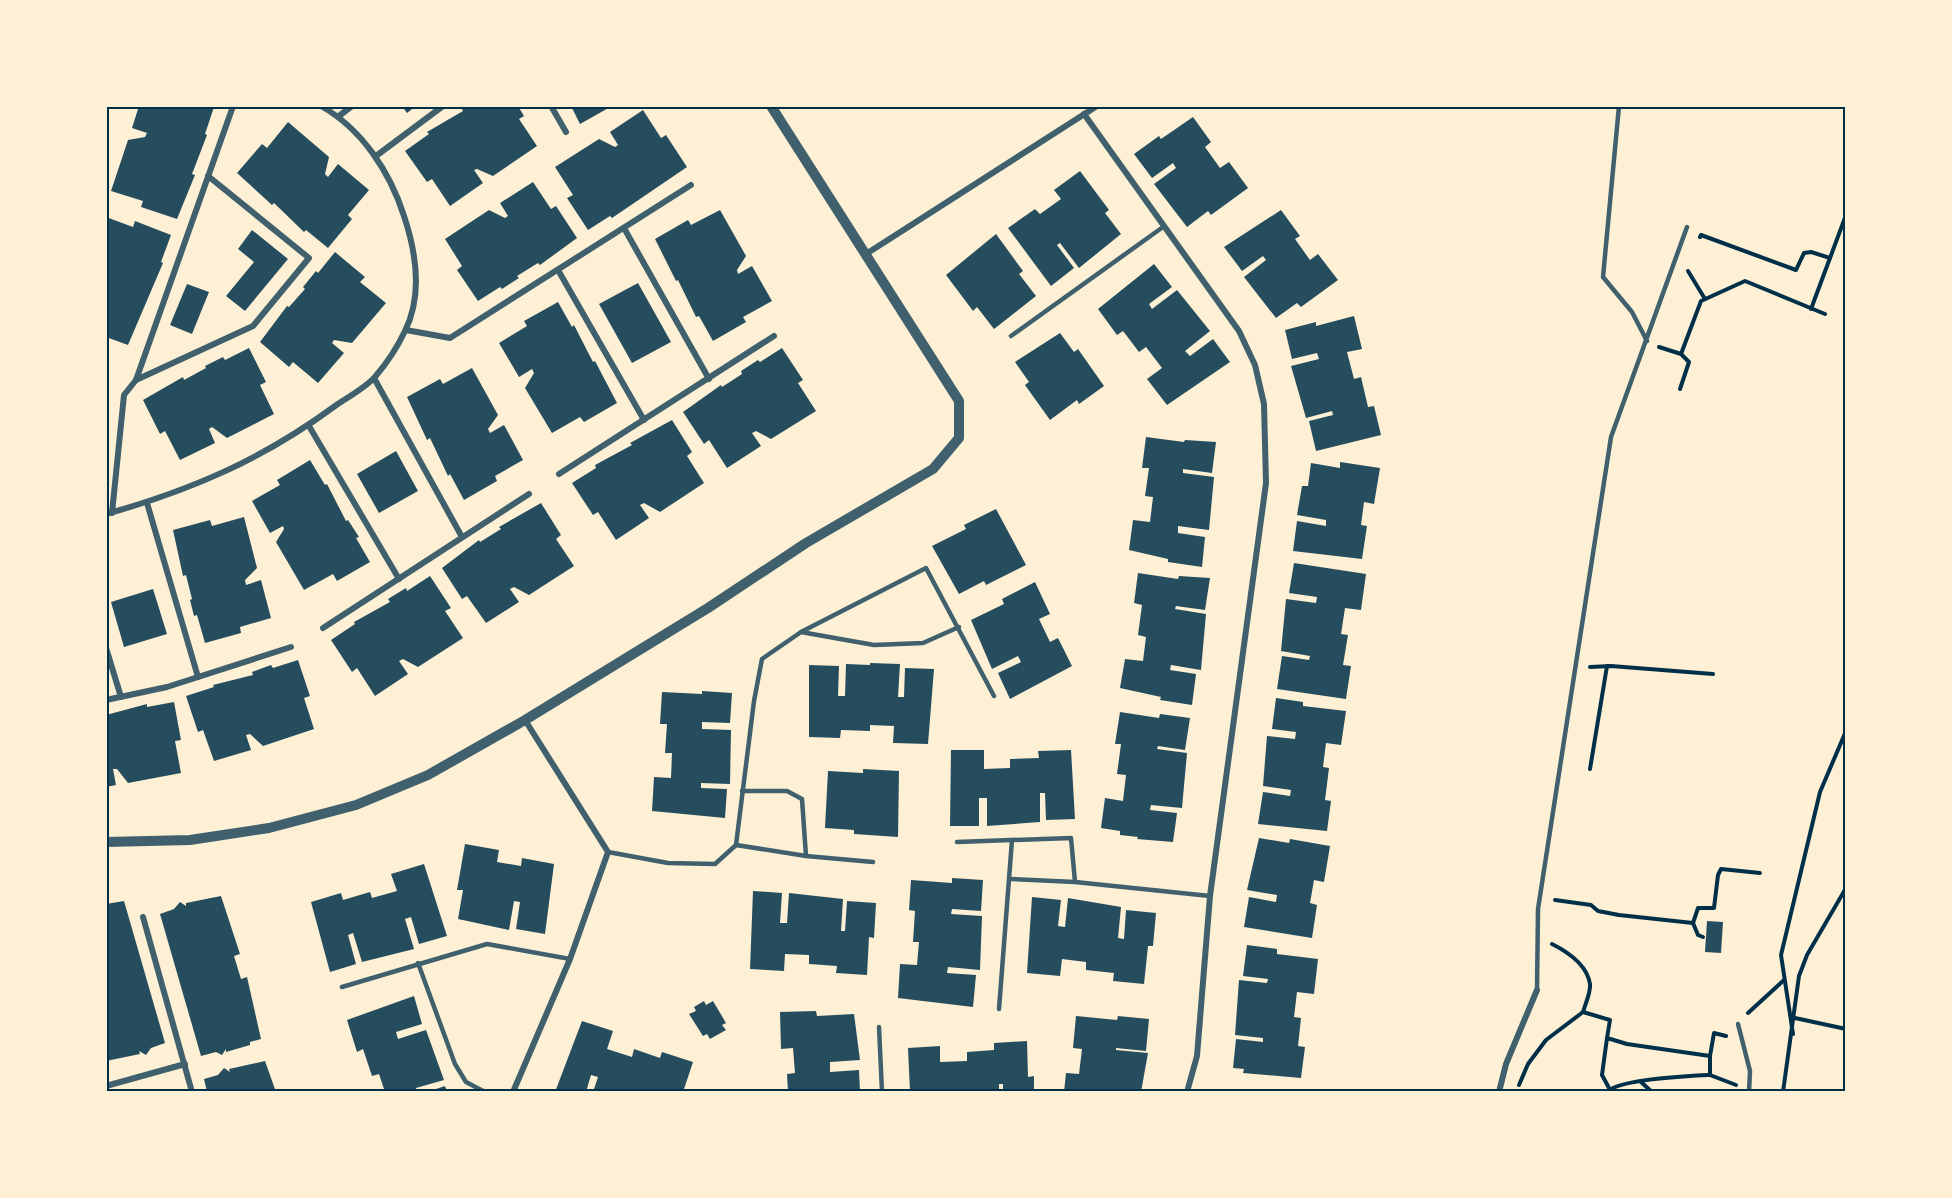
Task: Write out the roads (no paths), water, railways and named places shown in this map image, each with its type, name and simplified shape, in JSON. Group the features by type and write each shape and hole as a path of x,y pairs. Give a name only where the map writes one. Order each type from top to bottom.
{"street":[{"path":"232,109 136,380 124,395 109,514 147,503 222,475 309,426 374,378 406,330 416,287 414,246 399,200 376,156 339,116 321,106"},
{"path":"339,116 352,106"},
{"path":"376,156 443,106"},
{"path":"551,106 566,132"},
{"path":"106,842 190,840 269,828 356,805 428,775 525,720 708,608 806,543 933,469 959,438 959,401 771,106"},
{"path":"866,254 1097,106"},
{"path":"1084,114 1243,339 1255,365 1264,404 1267,445 1266,483 1210,896 1197,1056 1187,1092"},
{"path":"136,380 253,326 309,258 208,176"},
{"path":"406,330 450,338 691,185"},
{"path":"624,228 709,379"},
{"path":"558,270 644,420"},
{"path":"559,474 774,336"},
{"path":"374,378 462,537"},
{"path":"309,426 399,579"},
{"path":"323,628 529,494"},
{"path":"147,503 198,677"},
{"path":"106,700 198,677 291,647"},
{"path":"106,648 121,697"},
{"path":"513,1092 570,959 608,852 525,720"},
{"path":"143,916 192,1092"},
{"path":"1499,1092 1506,1064 1537,990"},
{"path":"106,1086 185,1064"}],"lane":[{"path":"1619,106 1603,277 1632,312 1647,341"},
{"path":"1537,990 1538,909 1611,437 1687,227"},
{"path":"1011,336 1163,228"},
{"path":"608,852 668,863 715,864 736,845 754,701 762,659 801,632 926,568 994,696"},
{"path":"801,632 874,645 923,643 959,627"},
{"path":"742,791 787,791 802,799 806,856"},
{"path":"957,842 1071,838 1075,882"},
{"path":"999,1009 1012,840"},
{"path":"736,845 806,856 873,862"},
{"path":"1010,879 1075,882 1210,896"},
{"path":"342,987 487,944 570,959"},
{"path":"418,963 455,1064 466,1082 485,1092"},
{"path":"1738,1024 1750,1071 1749,1091"},
{"path":"879,1027 882,1092"}]}
